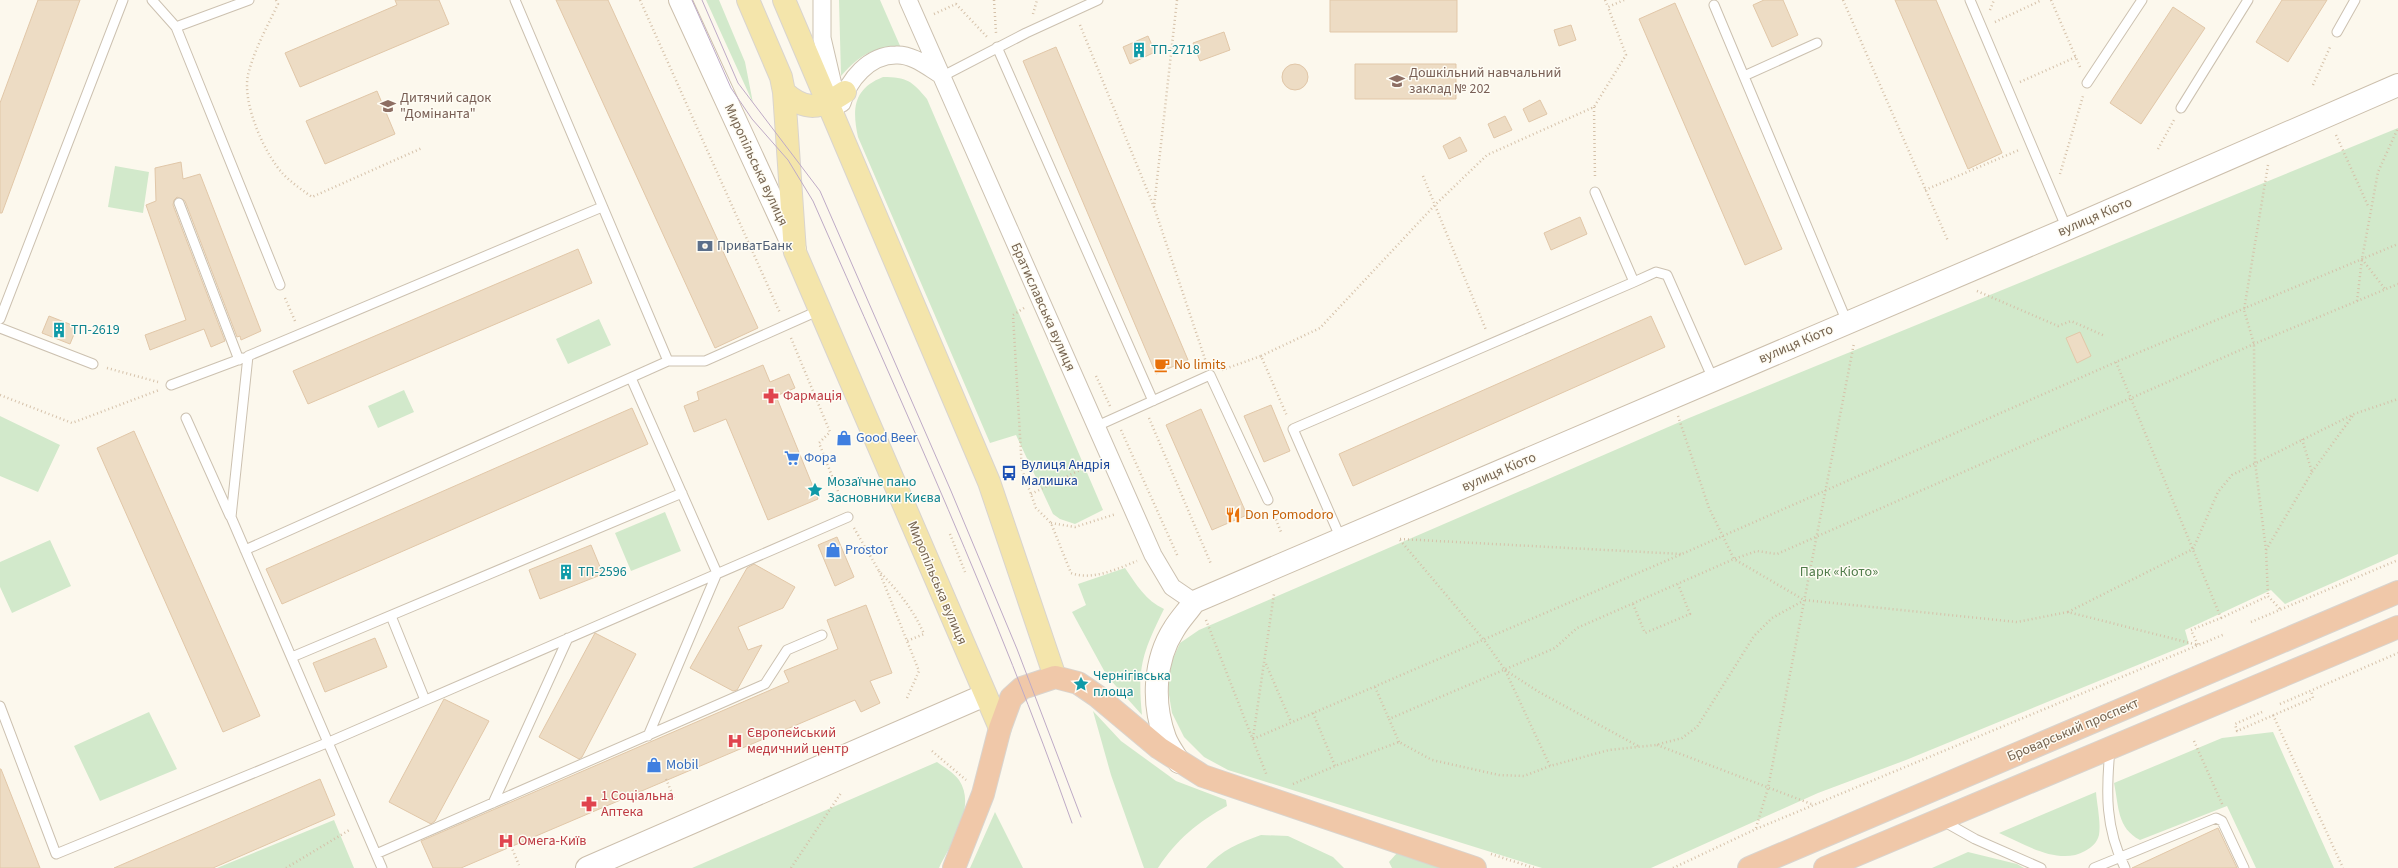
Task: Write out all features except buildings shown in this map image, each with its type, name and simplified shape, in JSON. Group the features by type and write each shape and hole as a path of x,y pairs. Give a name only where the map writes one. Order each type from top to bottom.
{"highway":[{"name":"Броварський проспект","path":"1749,868 2398,592"},
{"path":"1825,868 2398,627"},
{"path":"954,868 983,794 1000,728 1011,698 1022,688 1055,677 1078,684 1098,696 1129,724 1179,762 1203,776 1475,868"}],"main road":[{"path":"748,0 782,77 795,252"},
{"path":"784,0 836,103 989,482 1055,677"},
{"path":"784,92 796,103 808,106 836,103"},
{"name":"Миропільська вулиця","path":"795,252 1000,728"}],"street":[{"name":"Миропільська вулиця","path":"680,0 795,252"},
{"path":"822,0 822,38 836,103"},
{"name":"Братиславська вулиця","path":"908,0 943,76 1156,561 1172,587 1194,602"},
{"path":"836,103 858,73 876,60 896,55 918,60 943,76"},
{"name":"вулиця Кіото","path":"1194,602 2067,229 2398,85"},
{"path":"1179,762 1165,738 1157,705 1156,682 1164,648 1173,629 1194,602"},
{"path":"586,868 985,695"}],"lane":[{"path":"0,319 123,0"},
{"path":"152,0 176,27 280,285"},
{"path":"176,27 249,0"},
{"path":"515,0 668,361"},
{"path":"943,76 997,47 1098,0"},
{"path":"1970,0 2067,229"},
{"path":"2087,83 2142,0"},
{"path":"2181,108 2248,0"},
{"path":"2337,32 2356,0"},
{"path":"1714,5 1847,322"},
{"path":"1744,76 1817,43"},
{"path":"997,47 1153,401"},
{"path":"1595,192 1634,282"},
{"path":"179,203 239,360"},
{"path":"172,385 239,360 602,207"},
{"path":"1341,540 1293,429 1656,272 1667,275 1713,379"},
{"path":"245,550 668,361 705,361 820,310"},
{"path":"0,328 93,364"},
{"path":"231,518 248,356"},
{"path":"1097,426 1210,375 1268,500"},
{"path":"631,378 717,573 648,736"},
{"path":"186,418 292,657 382,868"},
{"path":"292,657 682,493"},
{"path":"0,706 56,854 328,742 717,573 848,518"},
{"path":"391,616 425,700"},
{"path":"376,854 765,684 787,650 822,635"},
{"path":"493,803 568,638"},
{"path":"2110,749 2106,790 2110,830 2119,857 2125,868"},
{"path":"2094,868 2216,818 2222,821 2244,868"},
{"path":"1942,820 1975,839 2041,868"}],"path":[{"path":"276,0 278,4 255,51 248,76 247,94 259,132 282,173 312,197 422,148"},
{"path":"640,0 785,325 830,432 819,443 848,518 879,572 919,671 907,698"},
{"path":"994,0 997,47"},
{"path":"1154,208 1177,0"},
{"path":"1595,192 1594,107 1626,55 1606,0"},
{"path":"1608,7 1624,0"},
{"path":"1843,0 1948,241"},
{"path":"1982,28 1994,0"},
{"path":"1982,28 2042,0"},
{"path":"2051,0 2087,83 2053,198"},
{"path":"933,14 956,4 997,47"},
{"path":"1075,11 1154,208 1210,375 1261,356 1320,328 1435,204 1487,155 1594,107"},
{"path":"2313,85 2337,32"},
{"path":"2007,88 2076,57"},
{"path":"2158,149 2181,108"},
{"path":"2357,301 2370,209 2378,172 2398,128"},
{"path":"2336,135 2370,209"},
{"path":"1925,190 2031,145"},
{"path":"2268,165 2244,310 2254,344 2255,462 2266,550 2268,596 2280,609"},
{"path":"1423,176 1492,344"},
{"path":"1253,739 1682,554 2116,362 2244,310 2398,244"},
{"path":"2362,259 2385,289"},
{"path":"1389,719 1555,648 1577,628 1734,559 1757,551 1778,554 2254,344 2398,284"},
{"path":"280,285 300,334"},
{"path":"1977,291 2058,326 2071,321 2106,336"},
{"path":"1756,829 1768,788 1854,343"},
{"path":"1261,356 1293,429"},
{"path":"2116,362 2221,618"},
{"path":"93,364 172,385"},
{"path":"0,395 72,423 172,385"},
{"path":"1678,416 1709,508 1734,559 1804,600 2016,622 2068,612 2192,549 2218,492 2232,475 2255,462 2354,414 2398,399"},
{"path":"1143,405 1211,564"},
{"path":"2266,550 2312,472 2354,414"},
{"path":"2302,439 2312,472"},
{"path":"1031,494 1088,466"},
{"path":"1268,500 1281,532"},
{"path":"1110,516 1075,527 1051,523 1071,573 1080,576 1096,575 1131,564"},
{"path":"950,534 965,572"},
{"path":"1550,766 1505,670 1484,640 1400,539 1682,554"},
{"path":"2251,622 2398,560"},
{"path":"879,572 900,594 916,616 924,634 907,641"},
{"path":"1633,604 1645,633 1690,614 1678,584"},
{"path":"1253,739 1274,594"},
{"path":"2198,645 2191,630 2268,596"},
{"path":"1375,687 1399,742 1432,760 1499,775 1524,776 1550,766 1609,750 1656,745 1682,738 1697,727 1754,636 1772,618 1804,600"},
{"path":"2068,612 2198,645"},
{"path":"1207,623 1268,780"},
{"path":"1673,868 1756,829 2225,634"},
{"path":"2280,704 2398,653"},
{"path":"1265,664 1291,722"},
{"path":"1505,670 1539,692 1638,746"},
{"path":"2262,712 2235,724 2237,731 2313,698 2311,690"},
{"path":"1313,714 1335,766"},
{"path":"2273,715 2342,868"},
{"path":"1286,787 1335,766 1399,742"},
{"path":"1656,745 1814,805"},
{"path":"932,751 968,782"},
{"path":"666,779 674,798"},
{"path":"791,868 841,793"},
{"path":"286,868 362,823"},
{"path":"511,846 519,865"}],"green space":[{"path":"706,0 719,0 745,62 753,103"},
{"path":"839,0 880,0 901,48 893,50 879,50 868,53 853,63 841,76"},
{"path":"883,77 898,78 908,81 913,84 927,99 1103,510 1075,524 1060,519 1053,514 1016,435 990,443 858,137 855,118 857,101 860,94 866,88 873,82"},
{"name":"Парк «Кіото»","path":"2398,128 2398,554 2285,604 2271,590 2185,630 2189,644 1906,760 1818,793 1651,868 1542,868 1228,770 1204,757 1184,737 1172,713 1168,689 1171,663 1180,643 1199,630 1689,418"},
{"path":"115,166 149,172 143,213 108,207"},
{"path":"599,319 611,345 568,364 556,339"},
{"path":"404,390 414,412 378,428 368,406"},
{"path":"0,416 60,445 38,492 0,476"},
{"path":"665,512 681,551 631,571 615,533"},
{"path":"50,540 71,586 12,613 0,587 0,562"},
{"path":"1125,568 1137,586 1147,597 1164,609 1146,649 1143,660 1140,684 1142,715 1107,676 1072,612 1086,605 1078,584"},
{"path":"1093,711 1121,741 1176,781 1226,800 1227,806 1188,832 1172,849 1158,868 1144,868 1111,775"},
{"path":"149,712 177,769 100,801 74,746"},
{"path":"2273,732 2334,868 2256,868 2227,806 2140,840 2132,835 2123,823 2118,808 2114,783 2222,738"},
{"path":"937,762 957,777 964,791 965,802 964,813 960,825 939,868 692,868"},
{"path":"2096,792 2099,835 2094,844 2085,851 2075,855 2053,855 2042,852 1999,833"},
{"path":"995,812 1023,868 970,868"},
{"path":"334,820 354,868 217,868"},
{"path":"1261,835 1288,836 1333,857 1344,868 1206,868 1224,852 1238,844"},
{"path":"1968,852 2017,864 2024,868 1932,868"},
{"path":"1397,853 1441,868 1392,868 1389,862"}],"tram line":[{"path":"692,0 731,88 752,119 788,160 813,201 915,432 981,587 1013,665 1072,823"},
{"path":"702,0 738,83 820,191 951,491 1017,649 1081,817"}],"place":[{"name":"ТП-2718","path":"1139,50"},
{"name":"Дошкільний навчальний заклад № 202","path":"1397,81"},
{"name":"Дитячий садок \"Домінанта\"","path":"388,106"},
{"name":"ПриватБанк","path":"705,246"},
{"name":"ТП-2619","path":"59,330"},
{"name":"No limits","path":"1162,365"},
{"name":"Фармація","path":"771,396"},
{"name":"Good Beer","path":"844,438"},
{"name":"Фора","path":"792,458"},
{"name":"Вулиця Андрія Малишка","path":"1009,473"},
{"name":"Мозаїчне пано Засновники Києва","path":"815,490"},
{"name":"Don Pomodoro","path":"1233,515"},
{"name":"Prostor","path":"833,550"},
{"name":"ТП-2596","path":"566,572"},
{"name":"Чернігівська площа","path":"1081,684"},
{"name":"Європейський медичний центр","path":"735,741"},
{"name":"Mobil","path":"654,765"},
{"name":"1 Соціальна Аптека","path":"589,804"},
{"name":"Омега-Київ","path":"506,841"}]}
